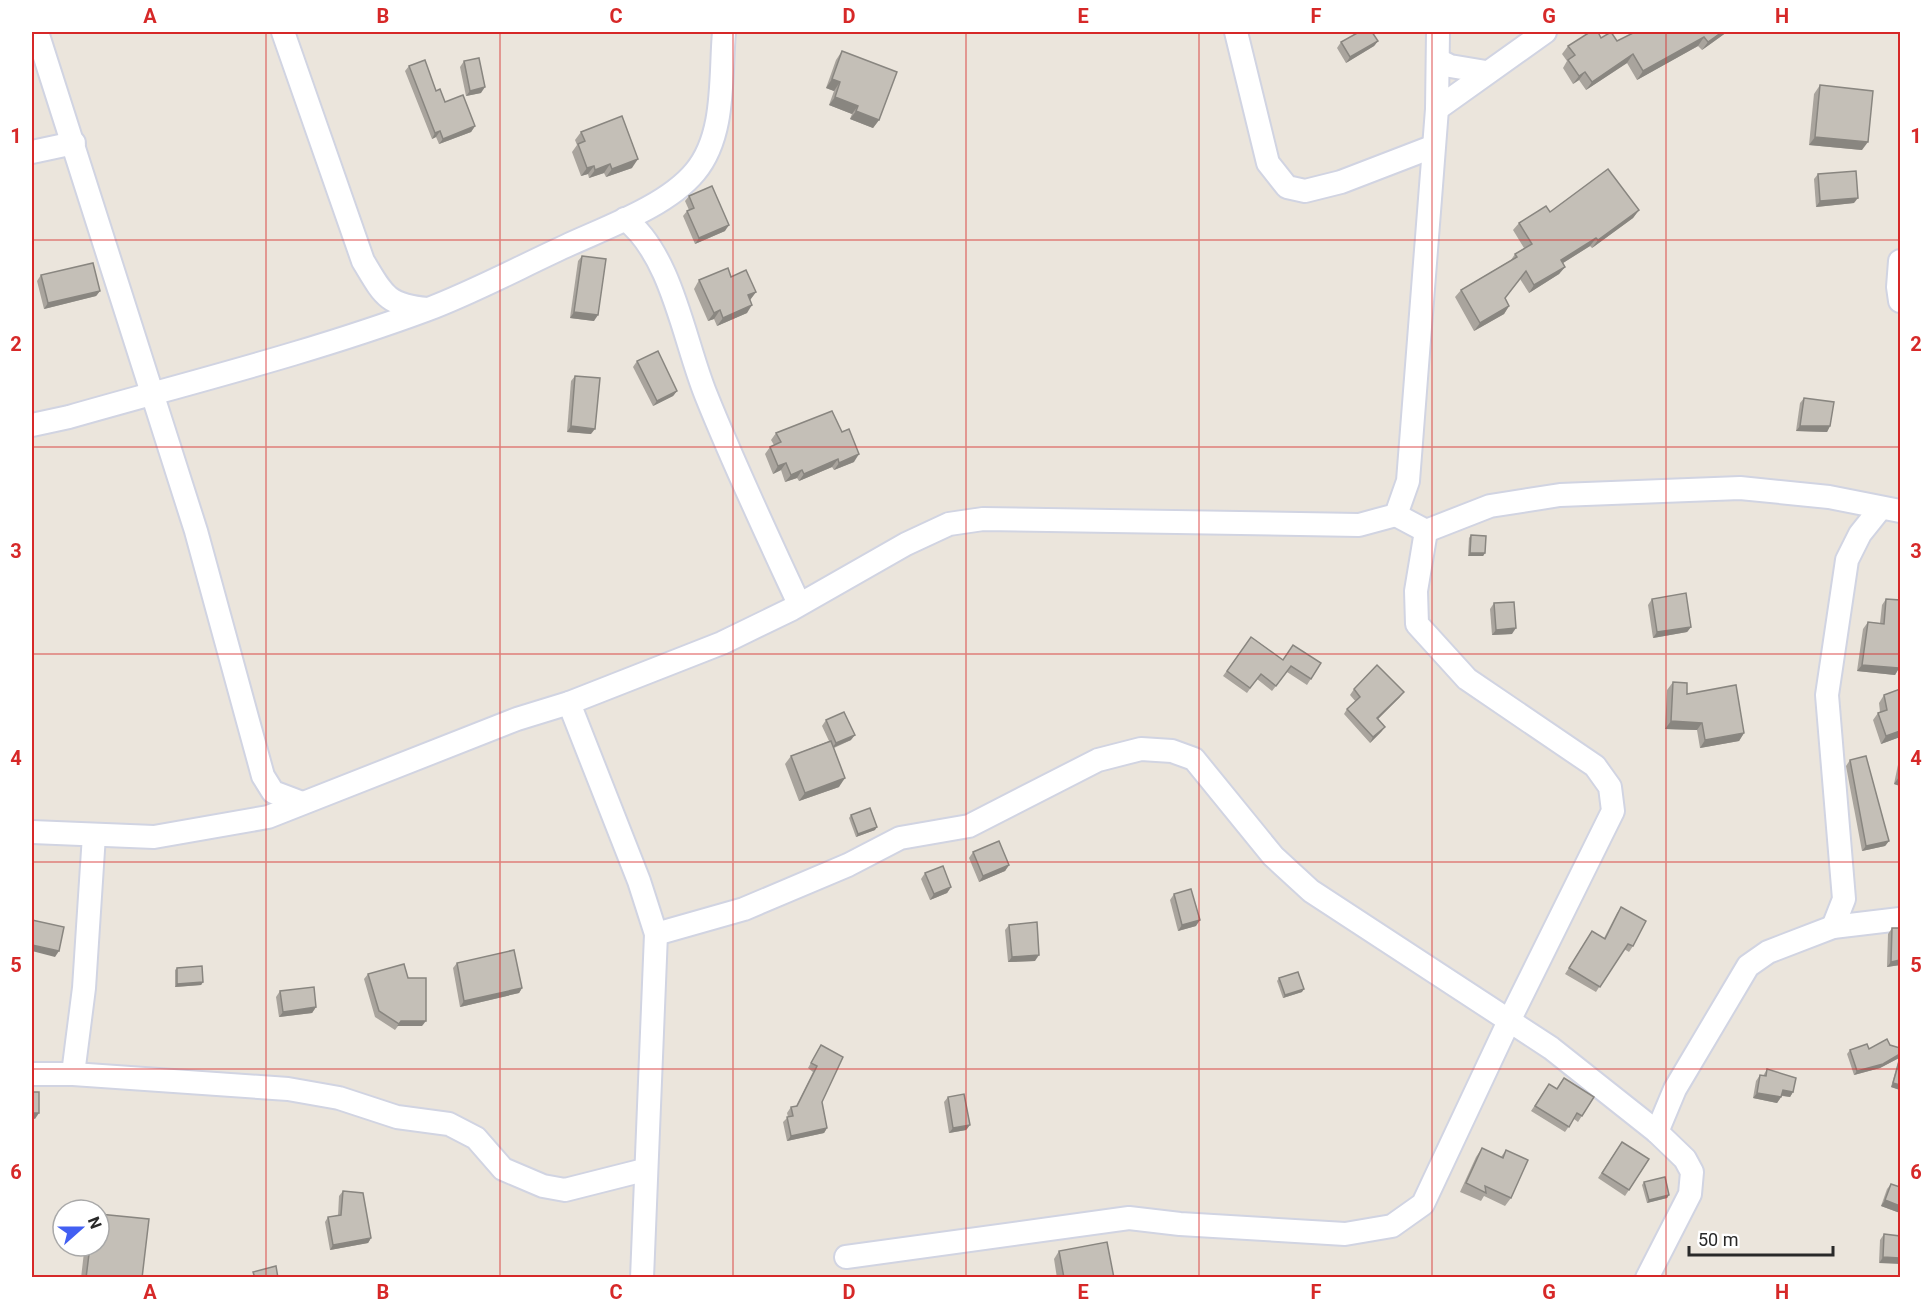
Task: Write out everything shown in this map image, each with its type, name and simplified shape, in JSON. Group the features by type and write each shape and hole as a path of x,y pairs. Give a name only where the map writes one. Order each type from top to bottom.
{"street":[{"path":"37,32 196,531 263,776 273,792 302,803"},
{"path":"283,32 363,261 381,291 401,306 429,309"},
{"path":"32,425 350,336 429,309 625,219 675,190 696,171 713,139 717,118 724,32"},
{"path":"1236,32 1268,163 1287,187 1305,191 1341,182 1432,147"},
{"path":"1396,515 1408,481 1432,147 1437,109 1438,32"},
{"path":"1437,109 1545,32"},
{"path":"1438,60 1450,66 1486,72"},
{"path":"32,152 74,143"},
{"path":"625,219 641,231 667,280 706,394 799,604"},
{"path":"1900,261 1898,287 1900,301"},
{"path":"32,832 154,837 268,817 517,719 569,703 722,643 799,604 906,544 949,524 972,521 1359,525 1396,515 1426,531 1490,506 1560,495 1740,488 1829,497 1890,510"},
{"path":"1833,927 1844,899 1827,695 1847,560 1860,534 1890,510"},
{"path":"846,1257 1129,1218 1180,1224 1345,1234 1392,1226 1423,1204 1509,1021 1613,811 1610,787 1595,766 1467,679 1417,624 1416,591 1426,531"},
{"path":"569,703 639,881 656,934 644,1170 642,1278"},
{"path":"656,934 744,909 848,865 900,838 969,826 1098,760 1141,749 1172,751 1194,759 1273,856 1311,891 1551,1048 1657,1132 1685,1159 1692,1172 1690,1194 1647,1278"},
{"path":"73,1074 84,988 94,835"},
{"path":"1657,1132 1675,1089 1748,966 1768,952 1833,927 1900,919"},
{"path":"32,1074 73,1074 288,1089 339,1098 396,1117 449,1124 476,1138 503,1168 543,1186 566,1190 644,1170"}],"building":[{"path":"1359,32 1372,32 1378,41 1350,57 1341,42"},
{"path":"1590,32 1598,32 1601,38 1611,32 1617,41 1635,32 1722,32 1708,42 1704,37 1643,71 1633,54 1592,82 1585,72 1579,76 1568,60 1575,55 1568,46"},
{"path":"842,51 897,72 879,120 856,111 858,106 835,97 840,82 832,79"},
{"path":"479,58 485,87 470,91 464,61"},
{"path":"425,60 436,91 440,89 445,102 463,95 475,126 443,139 440,131 435,133 409,66"},
{"path":"1820,85 1873,91 1868,142 1815,137"},
{"path":"622,116 638,159 612,169 610,164 595,170 594,166 587,168 578,144 585,141 581,132"},
{"path":"1608,169 1639,210 1598,240 1596,238 1561,260 1565,267 1534,285 1526,271 1505,298 1509,306 1480,323 1461,290 1517,257 1515,254 1532,244 1519,223 1546,206 1550,212"},
{"path":"1856,171 1858,198 1820,201 1818,174"},
{"path":"712,186 729,225 699,238 687,211 694,208 689,196"},
{"path":"582,256 606,259 598,315 574,312"},
{"path":"93,263 100,291 48,303 41,275"},
{"path":"728,268 731,277 746,270 756,292 748,295 752,305 723,318 720,310 714,313 699,280"},
{"path":"658,351 677,391 657,401 637,361"},
{"path":"575,376 600,378 595,429 571,426"},
{"path":"1804,398 1834,402 1830,426 1800,426"},
{"path":"832,411 842,432 849,429 859,454 839,463 838,459 804,474 802,470 791,475 786,463 778,466 770,447 781,442 776,433"},
{"path":"1471,535 1486,536 1485,553 1470,553"},
{"path":"1686,593 1691,627 1657,632 1652,599"},
{"path":"1886,599 1900,600 1899,668 1862,665 1868,622 1884,624"},
{"path":"1514,602 1516,628 1496,630 1494,603"},
{"path":"1251,637 1283,660 1293,645 1321,663 1311,679 1291,666 1276,686 1261,674 1250,688 1227,671"},
{"path":"1377,665 1404,692 1377,718 1385,727 1373,737 1347,709 1360,697 1354,689"},
{"path":"1673,682 1687,683 1687,694 1736,685 1744,733 1705,740 1702,723 1671,721"},
{"path":"1900,689 1900,731 1886,736 1878,713 1887,710 1884,695"},
{"path":"844,712 855,735 836,743 826,720"},
{"path":"831,741 845,778 805,793 791,756"},
{"path":"1866,756 1889,841 1866,846 1850,760"},
{"path":"870,808 877,827 858,834 851,815"},
{"path":"999,841 1009,865 983,876 973,852"},
{"path":"943,866 951,887 934,894 925,873"},
{"path":"1191,889 1200,920 1182,925 1174,894"},
{"path":"1621,907 1646,921 1633,946 1628,944 1600,987 1569,968 1592,931 1605,939"},
{"path":"32,920 64,927 59,951 32,945"},
{"path":"1037,922 1039,955 1012,957 1009,925"},
{"path":"1892,928 1900,928 1900,960 1891,962"},
{"path":"514,950 522,988 464,1001 457,963"},
{"path":"404,964 408,978 426,978 426,1021 401,1021 399,1024 379,1011 368,974"},
{"path":"202,966 203,982 177,984 177,968"},
{"path":"1298,972 1304,989 1285,995 1279,978"},
{"path":"314,987 316,1007 283,1012 280,991"},
{"path":"1887,1039 1890,1045 1900,1048 1900,1054 1883,1064 1857,1071 1850,1050 1867,1044 1869,1049"},
{"path":"821,1045 843,1057 822,1102 827,1128 791,1136 787,1117 793,1116 791,1107 797,1106 817,1066 811,1063"},
{"path":"1900,1058 1900,1085 1893,1083"},
{"path":"1767,1069 1796,1078 1793,1092 1783,1090 1781,1097 1757,1093 1760,1075 1766,1076"},
{"path":"1564,1078 1594,1097 1582,1116 1577,1113 1569,1127 1535,1106 1549,1084 1557,1089"},
{"path":"32,1092 39,1092 39,1113 32,1113"},
{"path":"964,1094 970,1125 953,1128 948,1097"},
{"path":"1622,1142 1649,1159 1629,1190 1602,1173"},
{"path":"1482,1148 1503,1158 1506,1150 1528,1160 1511,1198 1485,1186 1486,1193 1466,1183"},
{"path":"1665,1177 1669,1195 1649,1200 1644,1182"},
{"path":"1891,1184 1900,1187 1900,1206 1885,1200"},
{"path":"343,1191 363,1193 371,1238 333,1245 328,1217 341,1215"},
{"path":"111,1215 149,1219 142,1278 86,1278 88,1258 111,1258"},
{"path":"1884,1234 1900,1236 1900,1258 1883,1257"},
{"path":"1107,1242 1114,1278 1064,1278 1059,1251"},
{"path":"276,1266 278,1278 255,1278 253,1272"}]}
